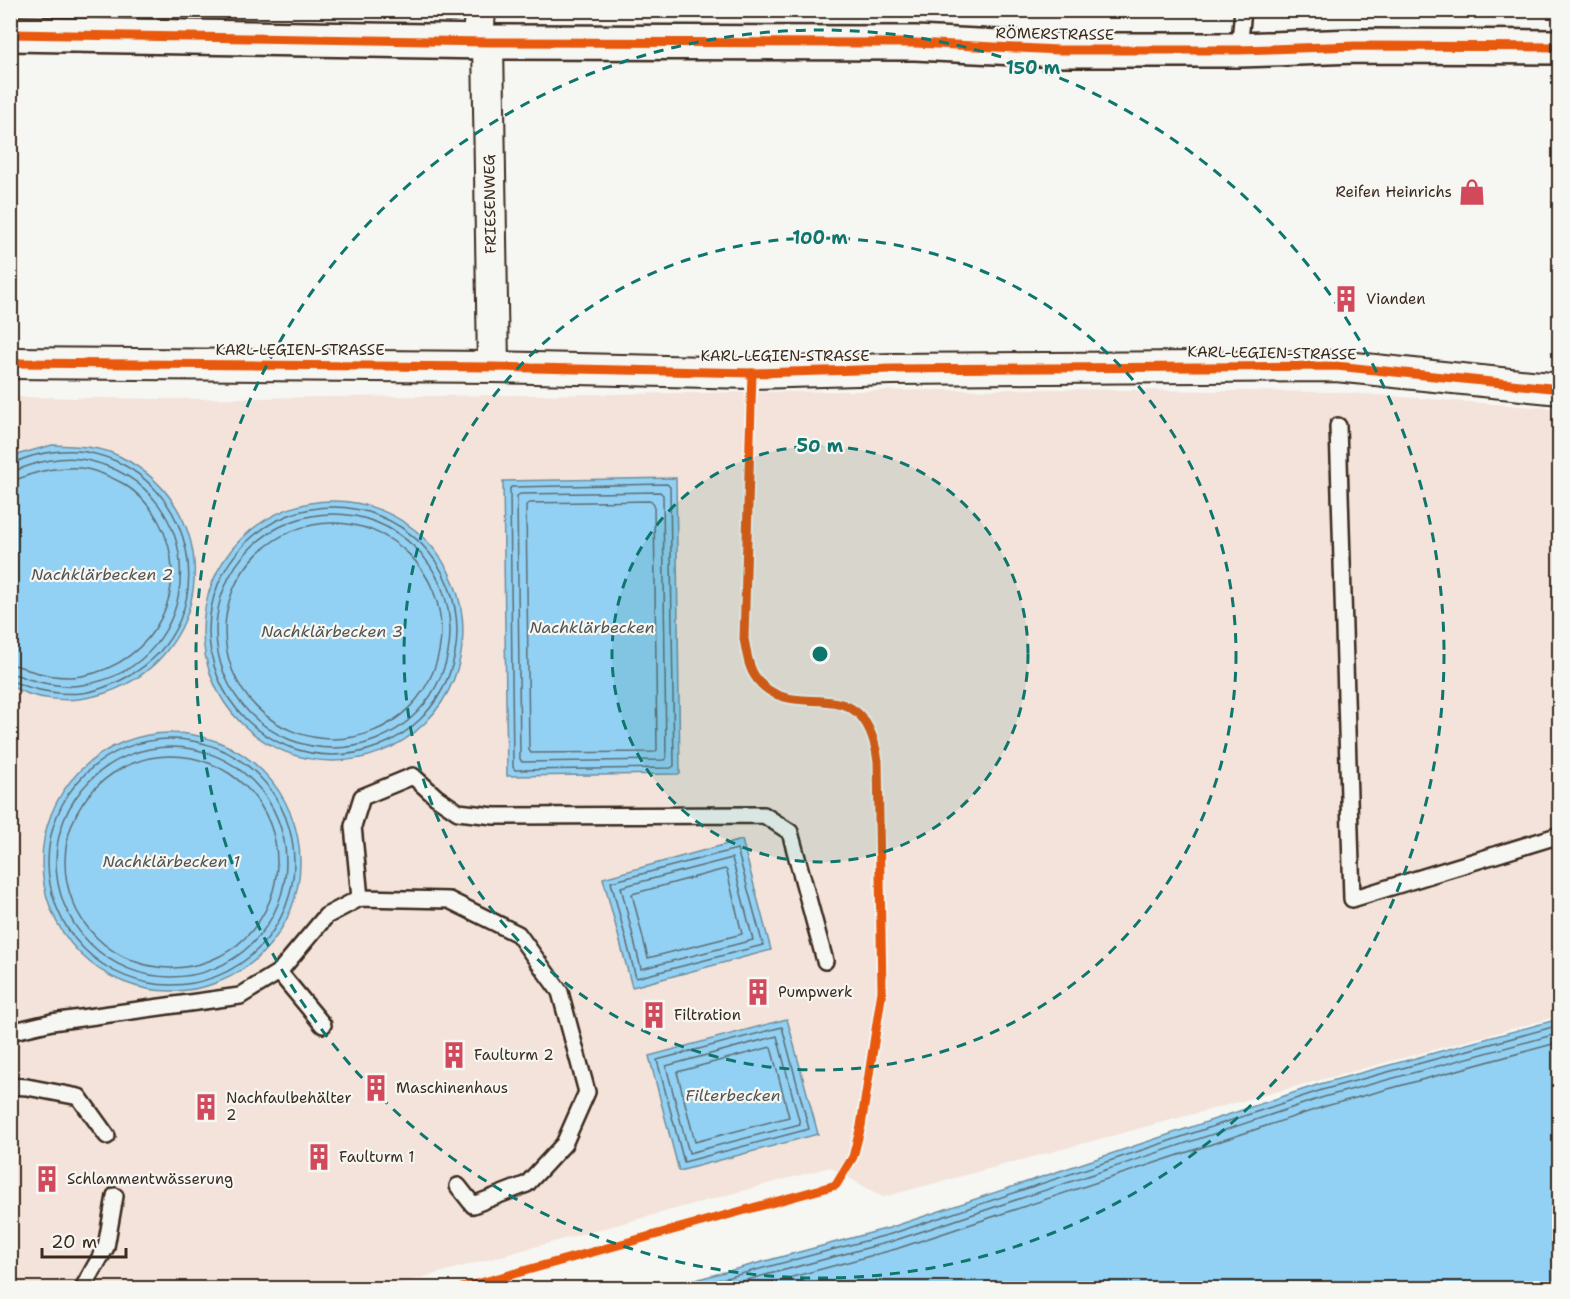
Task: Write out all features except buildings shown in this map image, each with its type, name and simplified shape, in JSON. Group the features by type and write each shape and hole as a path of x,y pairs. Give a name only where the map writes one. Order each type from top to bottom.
{"street":[{"name":"RÖMERSTRASSE","path":"10,34 482,31 915,43 1058,50 1239,50 1356,46 1560,47"},
{"name":"FRIESENWEG","path":"482,31 493,366"},
{"name":"KARL-LEGIEN-STRASSE","path":"10,363 493,366 752,373 892,369 1336,366 1560,389"}],"lane":[{"path":"1239,50 1243,10"},
{"path":"1338,426 1352,899 1560,835"},
{"path":"360,898 353,826 362,796 413,776 436,797 458,812 494,816 764,815 790,832 825,960"},
{"path":"10,1032 52,1022 240,996 279,972 326,916 360,898 449,900 518,934 560,992 587,1092 564,1144 527,1184 474,1204 458,1186"},
{"path":"279,972 323,1025"},
{"path":"10,1086 79,1097 107,1136"},
{"path":"83,1288 106,1247 115,1196"}],"shaded area":[{"path":"1033,389 1337,392 1559,409 1559,1016 883,1197 830,1167 383,1288 11,1288 11,397 169,399"}],"water":[{"name":"Nachklärbecken 2","path":"52,445 103,450 119,456 155,481 179,512 192,548 194,585 184,621 165,653 135,679 95,696 63,700 41,697 11,686 11,459 20,454"},
{"name":"Nachklärbecken","path":"676,478 680,774 507,776 503,481"},
{"name":"Nachklärbecken 3","path":"320,501 346,501 371,506 394,516 416,530 434,548 448,570 458,593 463,631 458,669 448,692 434,714 416,732 394,746 371,756 346,761 320,761 295,756 272,746 250,732 232,714 218,692 208,669 203,644 203,618 208,593 218,570 232,548 250,530 272,516 295,506"},
{"name":"Nachklärbecken 1","path":"171,733 196,736 220,743 242,755 262,771 278,791 290,813 297,837 300,862 297,887 290,911 278,933 262,953 242,969 220,981 196,988 171,991 146,988 122,981 100,969 80,953 64,933 52,911 45,887 42,862 45,837 52,813 64,791 80,771 100,755 122,743 146,736"},
{"path":"742,840 771,950 632,987 603,878"},
{"name":"Filterbecken","path":"787,1019 818,1134 679,1171 649,1056"},
{"path":"1559,1019 1559,1288 665,1288 889,1228 1320,1084"}],"cycle path":[{"path":"10,34 488,42 915,43 1058,50 1239,50 1356,46 1560,47"},
{"path":"10,363 493,367 752,373 892,369 1336,366 1560,389"},
{"path":"462,1288 836,1185 853,1157 861,1126 882,991 878,761 870,731 858,714 843,705 789,698 772,692 757,679 750,665 744,639 752,373"}],"place":[{"name":"Reifen Heinrichs","path":"1472,192"},
{"name":"Vianden","path":"1346,299"},
{"name":"Pumpwerk","path":"758,992"},
{"name":"Filtration","path":"654,1015"},
{"name":"Faulturm 2","path":"454,1055"},
{"name":"Maschinenhaus","path":"376,1088"},
{"name":"Nachfaulbehälter 2","path":"206,1107"},
{"name":"Faulturm 1","path":"319,1157"},
{"name":"Schlammentwässerung","path":"47,1179"}]}
